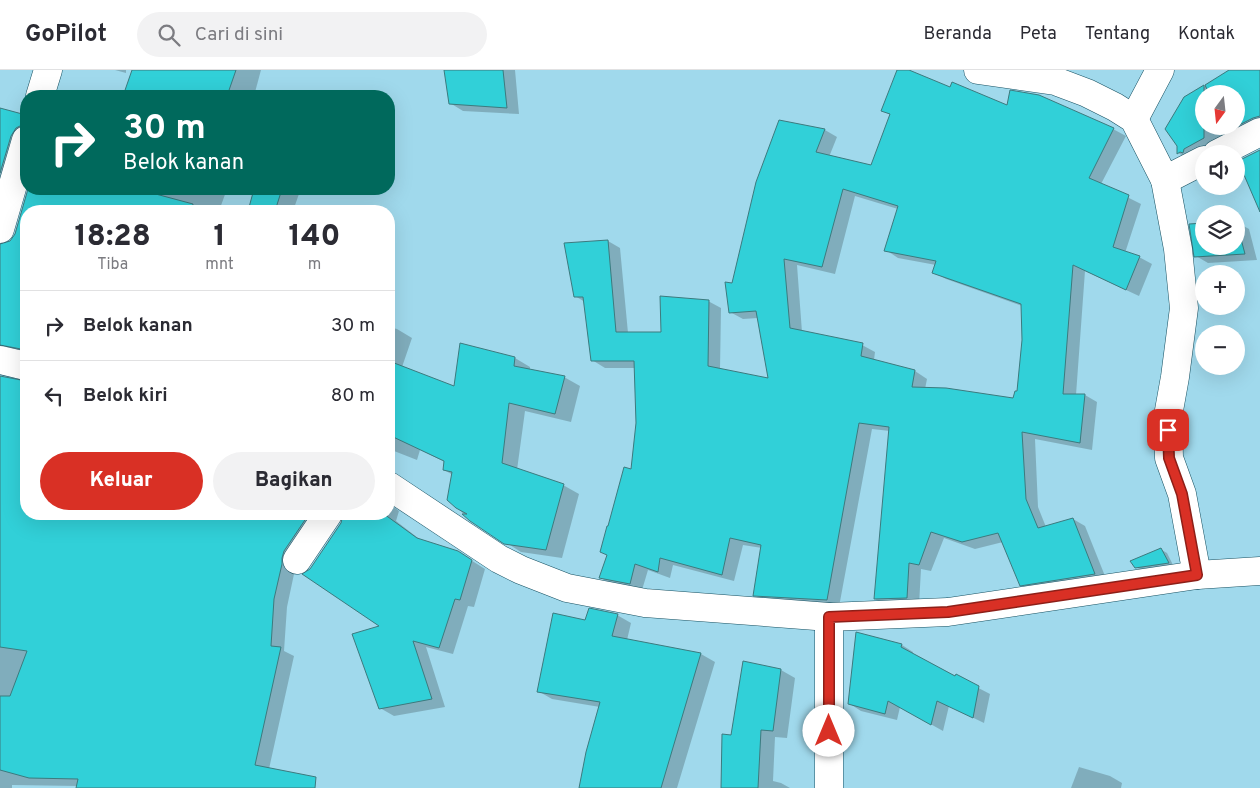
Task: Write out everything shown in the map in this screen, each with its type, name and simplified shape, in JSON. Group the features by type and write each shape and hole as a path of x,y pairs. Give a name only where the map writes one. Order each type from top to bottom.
{"street":[{"path":"42,90 48,70"},
{"path":"978,70 1055,81 1088,92 1134,119 1165,180 1178,249 1184,308 1168,416 1169,458 1182,494 1197,575"},
{"path":"1134,119 1160,70"},
{"path":"1235,145 1260,132"},
{"path":"0,229 20,161"},
{"path":"1165,180 1195,165"},
{"path":"0,360 20,365"},
{"path":"395,490 498,559 521,570 567,588 645,603 829,617 948,612 1197,575 1260,571"},
{"path":"297,560 324,520"},
{"path":"829,617 829,788"}],"building":[{"path":"132,70 236,70 229,90 125,90"},
{"path":"444,70 503,70 507,108 449,104"},
{"path":"897,70 909,70 950,87 952,82 1007,105 1010,90 1039,95 1114,128 1089,178 1129,195 1113,247 1140,256 1126,290 1073,265 1063,394 1085,394 1080,443 1022,432 1026,499 1038,528 1073,518 1095,574 1020,586 998,533 962,542 931,532 919,565 909,563 907,598 874,599 889,427 859,423 827,600 753,596 761,545 730,538 722,575 660,558 658,572 635,564 630,584 599,578 607,555 600,552 624,467 631,469 636,423 634,361 591,361 583,297 574,297 564,243 608,240 616,332 661,332 660,296 709,300 708,366 768,378 756,311 729,313 725,282 732,283 756,182 779,120 825,129 816,152 871,165 890,114 881,111","holes":["843,189 898,206 884,251 936,261 932,273 1021,304 1022,340 1017,391 1015,391 1013,398 946,388 912,387 915,370 861,356 863,343 790,328 784,259 822,267"]},
{"path":"1229,70 1260,70 1260,116 1245,122 1245,85 1205,85"},
{"path":"1195,90 1195,135 1204,135 1204,138 1184,149 1183,153 1177,154 1177,146 1165,129 1184,97"},
{"path":"0,108 20,113 20,126 16,128 11,136 0,173"},
{"path":"1260,150 1260,212 1245,177 1245,158"},
{"path":"26,195 159,195 193,204 193,205 23,205"},
{"path":"252,195 280,195 277,205 250,205"},
{"path":"20,217 20,349 0,345 0,244 10,241 15,234"},
{"path":"1189,224 1195,224 1195,255 1228,255 1194,257"},
{"path":"460,343 515,357 514,366 565,376 555,414 509,403 502,463 564,484 546,550 504,544 470,521 462,514 467,514 447,500 452,472 443,470 444,461 395,438 395,363 454,386"},
{"path":"0,376 20,380 20,520 305,520 284,551 282,558 274,599 271,646 281,647 255,765 316,777 315,788 76,788 78,779 29,778 0,770 0,696 10,696 27,651 0,647"},
{"path":"342,520 392,520 417,538 458,551 472,560 460,600 455,599 439,648 413,641 432,699 379,709 352,634 379,626 302,574 310,569"},
{"path":"1161,548 1169,563 1135,568 1130,561"},
{"path":"589,608 618,614 612,636 701,653 661,788 579,788 586,752 600,702 537,692 553,613 585,620"},
{"path":"856,632 902,644 901,647 955,676 956,674 979,686 973,718 937,701 931,725 888,701 885,714 848,704"},
{"path":"743,661 781,669 773,731 761,730 758,788 721,788 722,734 731,735"}],"route":[{"path":"829,731 829,617 948,612 1197,575 1182,494 1169,458 1168,430"}]}
